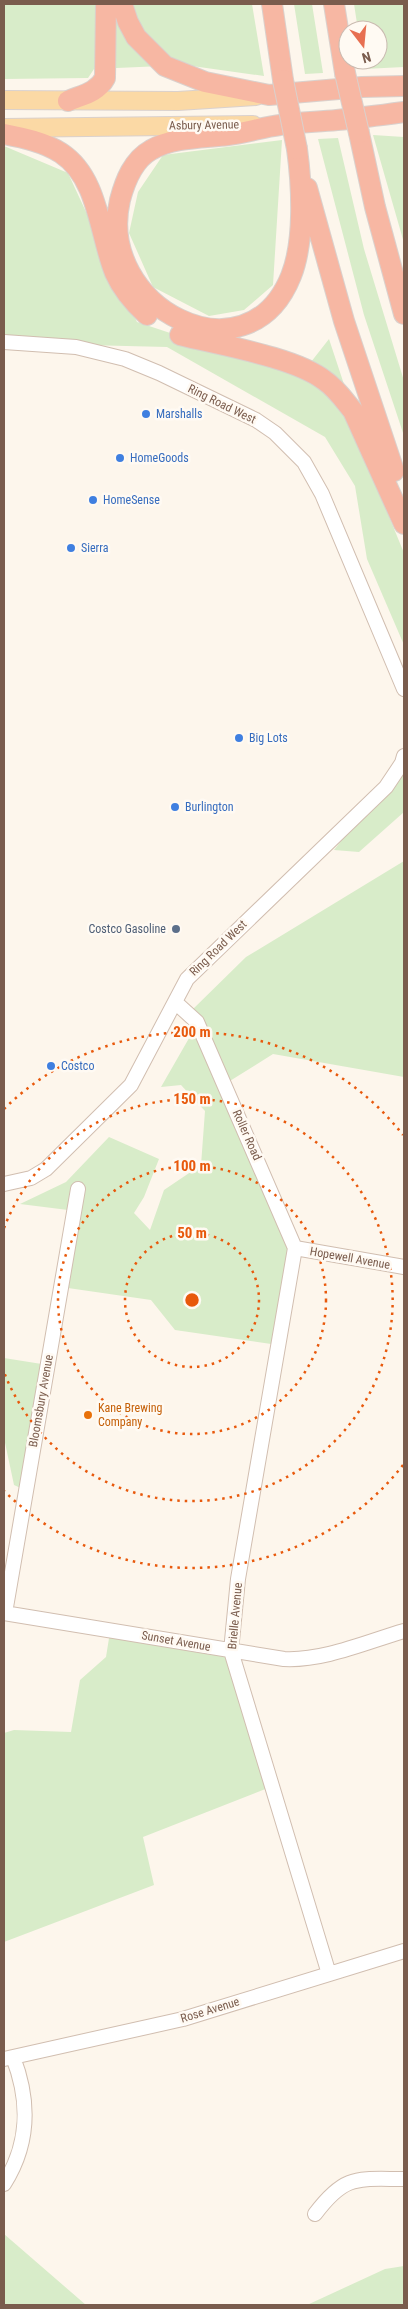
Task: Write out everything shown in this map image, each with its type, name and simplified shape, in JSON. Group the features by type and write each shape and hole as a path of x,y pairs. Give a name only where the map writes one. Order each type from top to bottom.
{"highway":[{"path":"68,100 92,92 99,87 105,78 106,4"},
{"path":"122,4 128,22 136,37 165,66 205,82 269,95"},
{"path":"262,4 272,46 281,72"},
{"path":"272,4 281,72 297,152 344,321 368,399 404,498"},
{"path":"334,4 338,27"},
{"path":"344,4 344,20"},
{"path":"346,70 370,160 404,269"},
{"path":"362,87 404,77"},
{"name":"Asbury Avenue","path":"269,95 362,87 404,86"},
{"name":"Asbury Avenue","path":"280,125 363,133 404,112"},
{"path":"363,133 404,122"},
{"path":"280,125 165,144 151,150 136,164 123,188 119,205 119,240 124,260 131,274 153,303 186,323 199,327 220,329 246,323 262,314 274,303 285,289 291,276 298,247 301,216 297,152"},
{"path":"363,133 374,207 404,314"},
{"path":"4,134 46,145 62,154 81,173 89,190 116,274 137,306 160,325 180,335 305,368 335,388 353,411 404,524"}],"main road":[{"name":"Asbury Avenue","path":"4,100 178,100 269,95"},
{"name":"Asbury Avenue","path":"4,128 280,125"}],"street":[{"name":"Ring Road West","path":"4,342 76,347 131,361 256,420 275,433 304,462 322,494 404,689"},
{"name":"Ring Road West","path":"4,1184 31,1178 46,1169 131,1085 187,979 386,787 402,764 404,756"},
{"name":"Roller Road","path":"175,1002 197,1022 295,1248"},
{"name":"Bloomsbury Avenue","path":"4,1613 78,1189"},
{"name":"Hopewell Avenue","path":"295,1248 404,1267"},
{"name":"Brielle Avenue","path":"295,1248 238,1579 231,1651 329,1974"},
{"name":"Sunset Avenue","path":"4,1613 284,1659 306,1658 404,1631"},
{"name":"Rose Avenue","path":"8,2058 183,2019 404,1951"},
{"path":"4,2184 21,2147 26,2118 24,2095 8,2058"},
{"path":"315,2214 330,2194 348,2183 365,2179 404,2179"}],"green space":[{"path":"4,4 252,4 264,76 185,65 94,69 88,78 4,79"},
{"path":"294,4 312,4 323,73 305,74"},
{"path":"354,4 404,4 404,67 388,68 388,20 356,20"},
{"path":"373,135 404,137 404,243"},
{"path":"338,138 364,249 404,381 404,436 364,315 318,139"},
{"path":"282,140 273,285 244,310 209,316 153,287 129,233 138,192 163,155"},
{"path":"4,146 68,173 137,322 300,376 329,339 383,502 404,553 404,645 367,559 355,486 325,437 167,347 4,343"},
{"path":"404,761 404,812 359,852 334,850"},
{"path":"404,861 404,1077 273,1054 225,1084 291,1240 278,1345 175,1330 151,1300 61,1287 76,1211 20,1204 66,1182 109,1137 159,1159 144,1197 134,1213 150,1230 164,1190 201,1165 205,1111 181,1085 161,1087 196,1026 191,1011 246,957"},
{"path":"4,1358 48,1365 27,1491 14,1485 4,1438"},
{"path":"110,1632 226,1650 273,1786 143,1837 154,1885 4,1942 4,1733 14,1730 71,1732 80,1680 106,1657"},
{"path":"4,2234 86,2305 4,2305"},
{"path":"404,2266 404,2305 307,2305 385,2269"}],"place":[{"name":"Marshalls","path":"146,414"},
{"name":"HomeGoods","path":"120,458"},
{"name":"HomeSense","path":"93,500"},
{"name":"Sierra","path":"71,548"},
{"name":"Big Lots","path":"239,738"},
{"name":"Burlington","path":"175,807"},
{"name":"Costco Gasoline","path":"176,929"},
{"name":"Costco","path":"51,1066"},
{"name":"Kane Brewing Company","path":"88,1415"}]}
